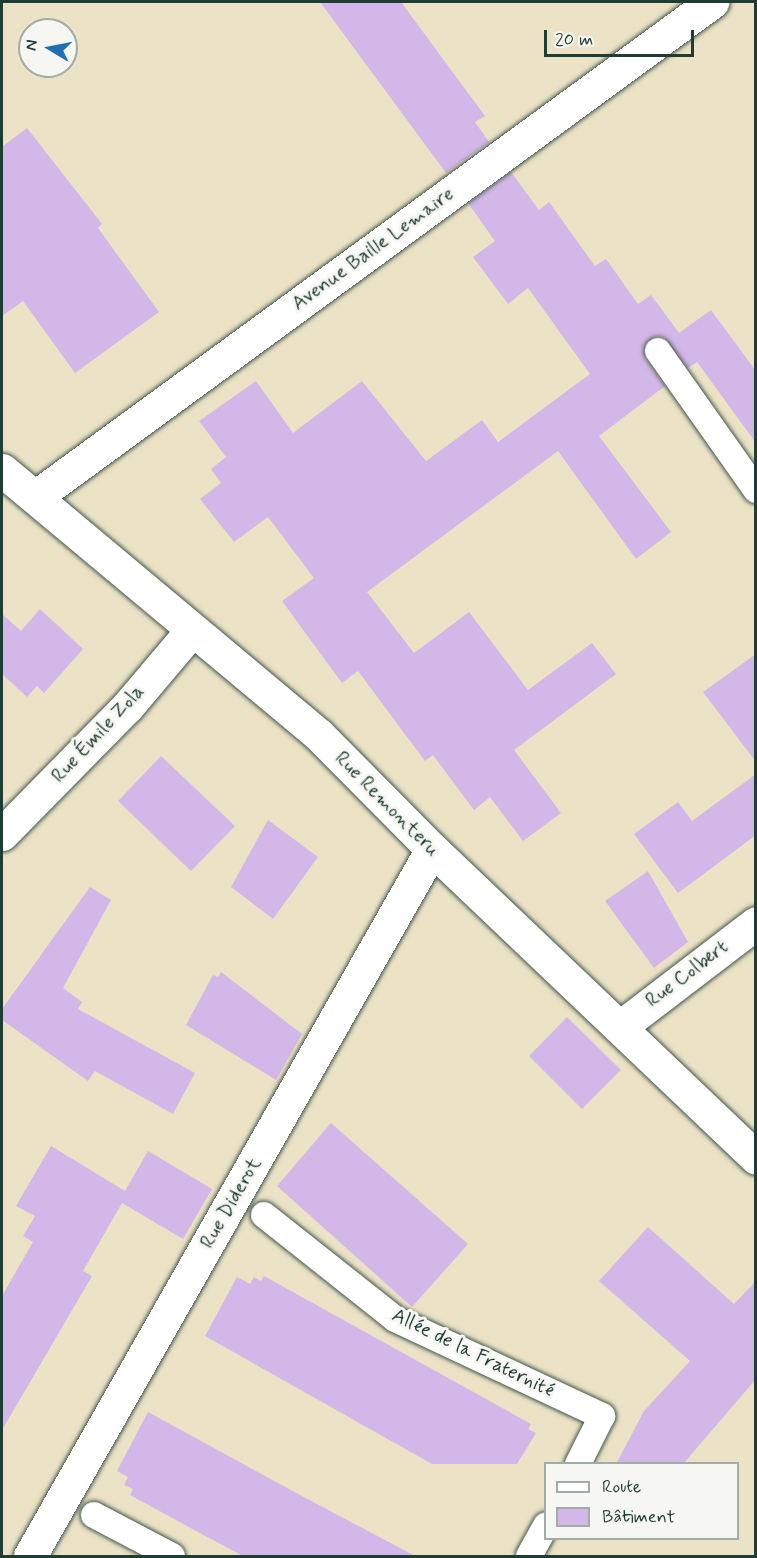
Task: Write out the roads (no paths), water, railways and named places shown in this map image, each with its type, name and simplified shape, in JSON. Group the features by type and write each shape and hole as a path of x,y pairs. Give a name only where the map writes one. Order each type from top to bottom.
{"street":[{"name":"Avenue Baille Lemaire","path":"34,497 711,2"},
{"name":"Rue Remonteru","path":"2,470 319,735 432,849 756,1158"},
{"name":"Rue Émile Zola","path":"2,834 127,707 192,630"},
{"name":"Rue Diderot","path":"30,1557 432,849"},
{"name":"Rue Colbert","path":"620,1027 756,922"}],"lane":[{"path":"658,351 756,490"},
{"name":"Allée de la Fraternité","path":"264,1215 394,1319 602,1416 579,1462"},
{"path":"94,1515 172,1557"},
{"path":"529,1557 544,1529"}]}
